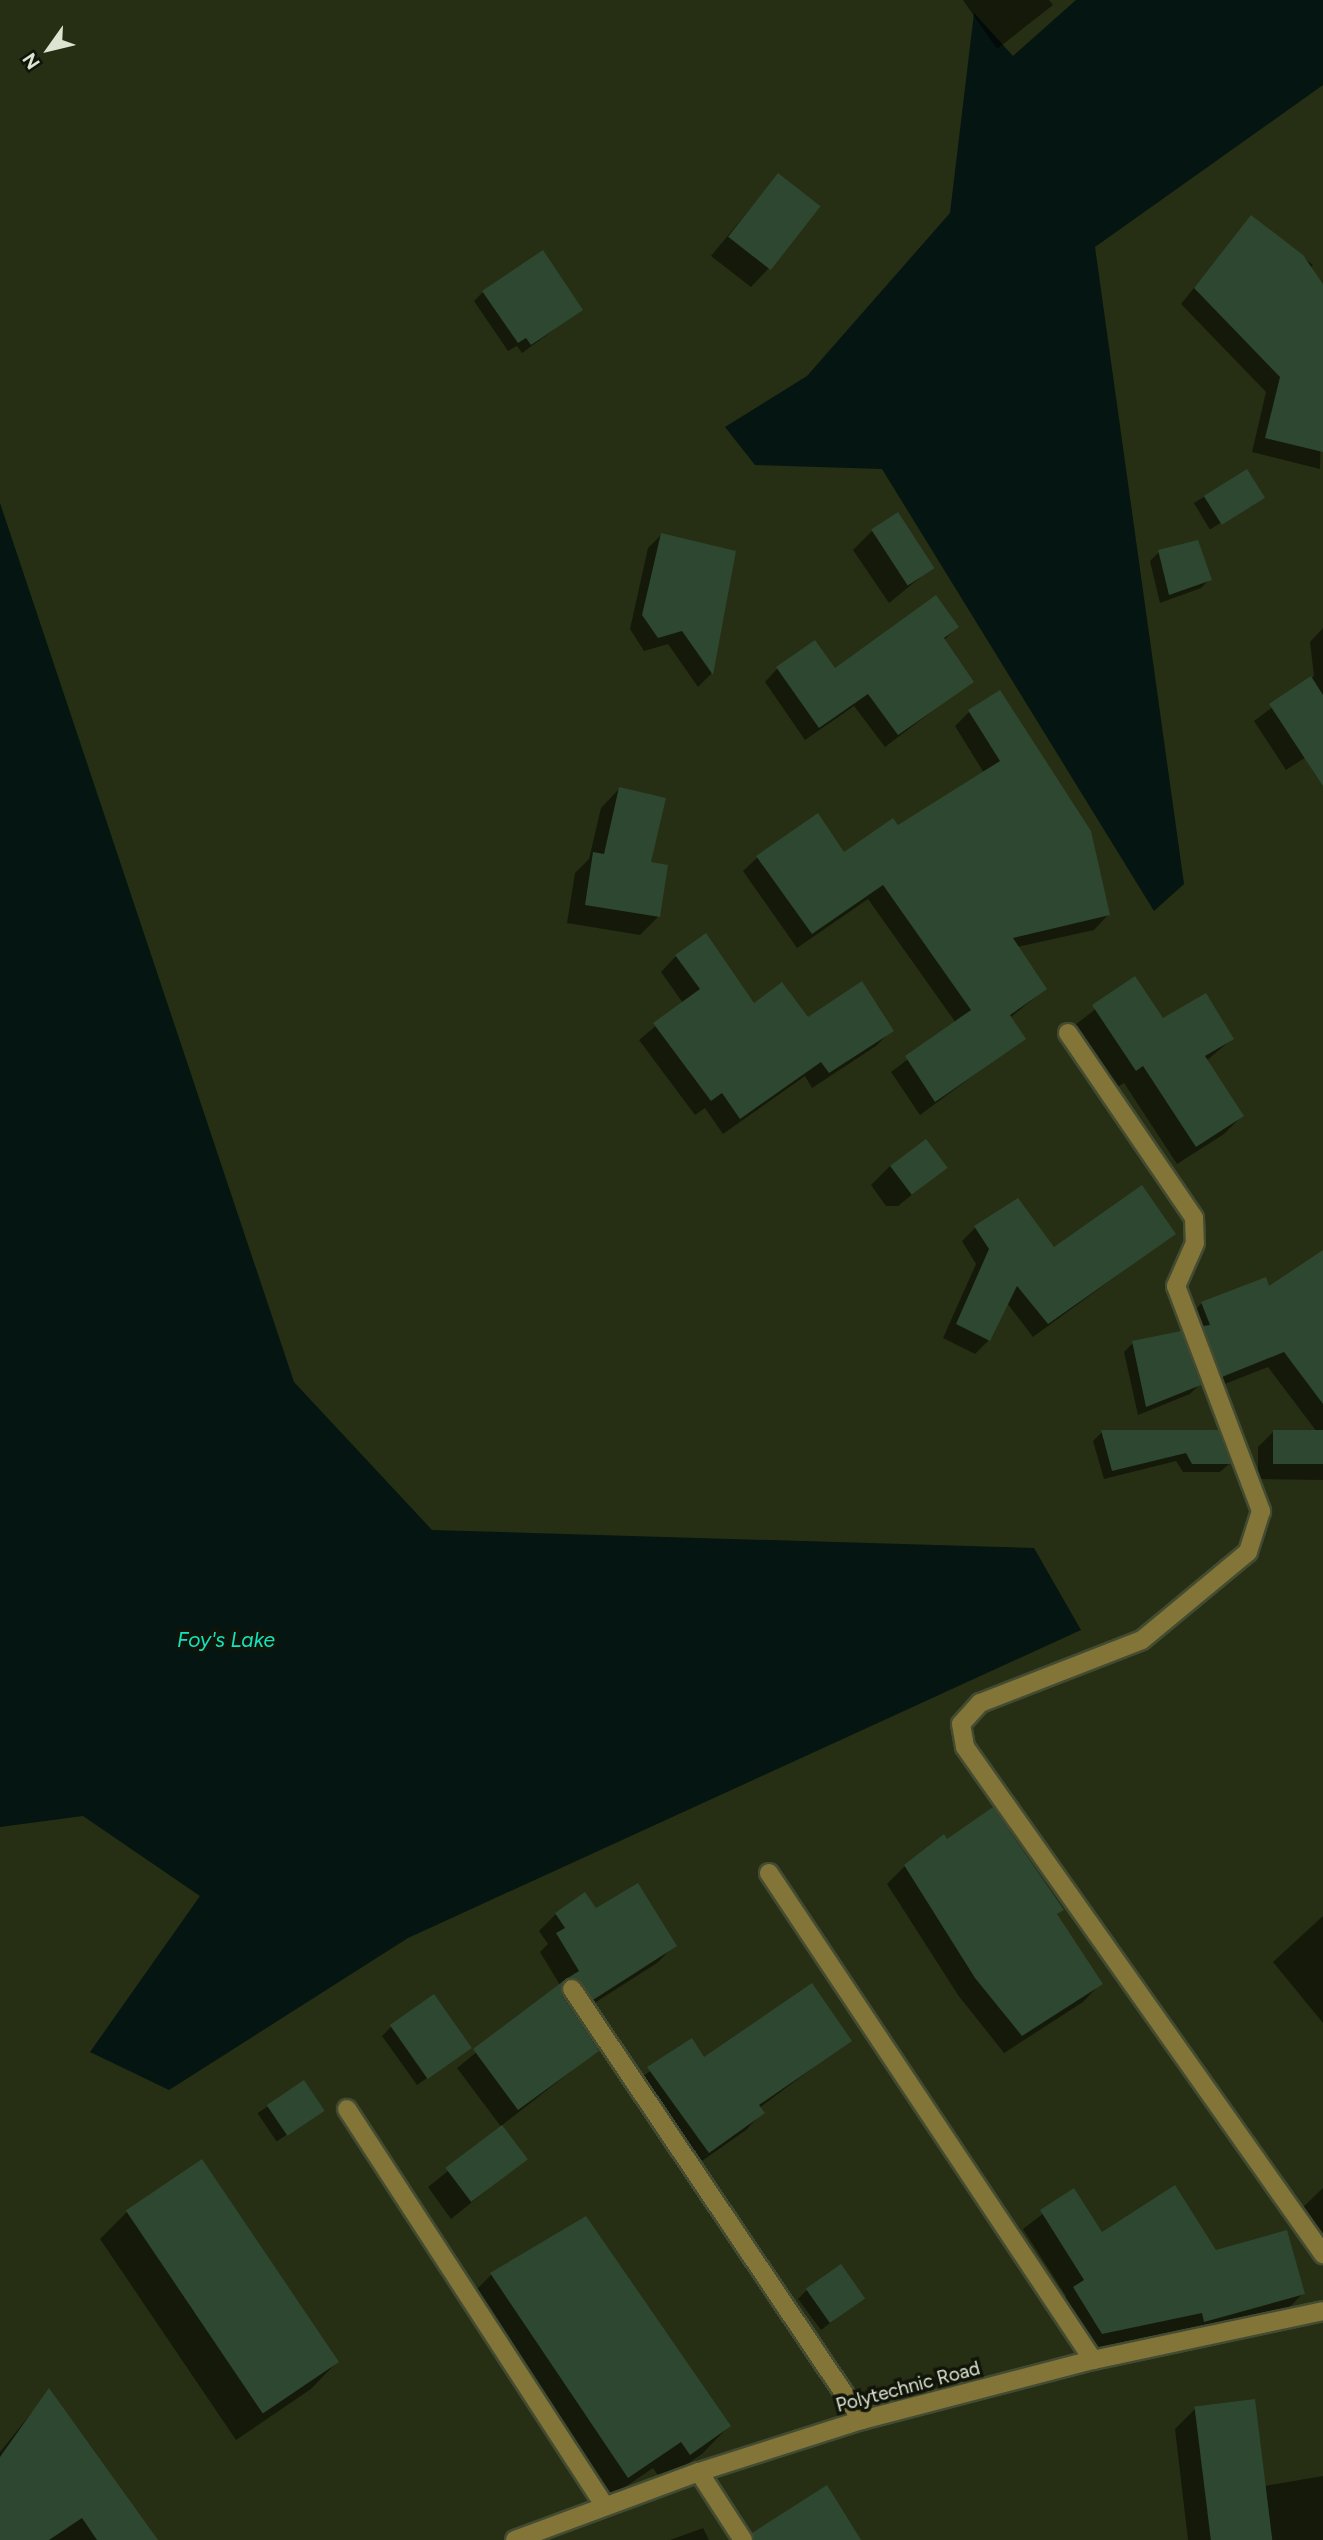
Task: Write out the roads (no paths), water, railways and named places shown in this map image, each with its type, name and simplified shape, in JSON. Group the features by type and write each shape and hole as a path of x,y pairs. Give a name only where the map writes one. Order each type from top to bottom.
{"street":[{"path":"1068,1033 1194,1218 1195,1243 1176,1286 1250,1472 1261,1511 1248,1552 1142,1640 979,1703 961,1724 965,1747 1323,2254"},
{"path":"769,1873 1093,2360"},
{"path":"572,1989 862,2420"},
{"path":"347,2109 605,2506"},
{"name":"Polytechnic Road","path":"515,2540 699,2472 862,2420 1093,2360 1323,2311"},
{"path":"699,2472 743,2540"}],"water":[{"path":"1076,0 1323,0 1323,85 1095,247 1184,884 1154,911 882,469 755,465 725,427 807,376 950,213 974,13 1013,56"},
{"name":"Foy's Lake","path":"0,503 294,1382 432,1530 1034,1548 1081,1630 408,1938 169,2090 90,2052 200,1896 83,1816 0,1827"}]}
